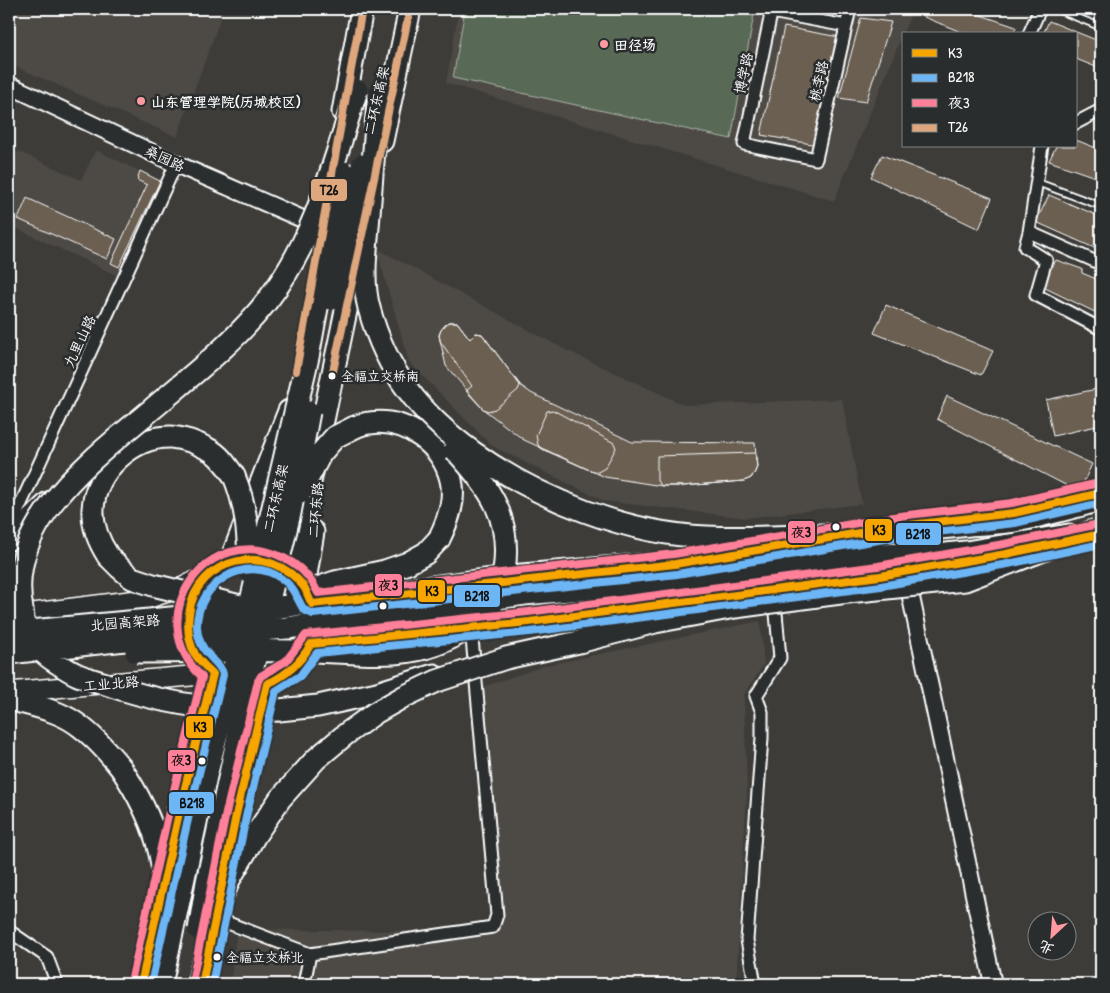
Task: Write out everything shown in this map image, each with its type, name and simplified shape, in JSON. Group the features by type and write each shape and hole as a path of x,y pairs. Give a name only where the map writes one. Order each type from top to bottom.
{"highway":[{"path":"254,559 270,499 288,411 362,9"},
{"name":"二环东高架","path":"161,984 206,776 254,603 308,357 357,90 374,9"},
{"name":"二环东高架","path":"188,984 207,882 252,675 290,513 314,385 397,9"},
{"name":"二环东路","path":"302,588 312,540 321,432 410,9"},
{"path":"9,539 83,468 232,340 270,298 288,272 305,240 324,193 357,90"},
{"path":"9,655 112,652 303,651 391,654 418,651 437,646 462,633 481,618 494,602 502,585 507,554 504,530 495,501 480,479 411,396 395,373 381,344 368,306 365,276 378,94"},
{"path":"411,396 459,442 514,479 545,495 595,514 635,526 665,532 706,537 882,532 1015,521 1100,498"},
{"path":"230,562 288,411"},
{"path":"254,603 247,518 242,496 234,476 209,449 190,441 171,437 148,441 117,459 104,475 93,509 95,529 100,543 108,556 120,568 132,578 153,585 254,603 385,571 408,564 426,553 439,539 448,521 452,499 451,480 436,450 424,438 407,428 387,423 355,426 335,437 321,453 290,513"},
{"path":"83,468 48,509 35,530 24,555 19,580 26,632 45,655 76,674 119,689 162,700 203,707 266,710 318,706 377,693 436,674 469,670"},
{"name":"北园高架路","path":"9,634 254,603 522,575 767,554 955,535 1031,525 1100,498"},
{"path":"198,984 214,917 229,880 256,834 280,799 316,759 346,734 375,713 437,681 506,658 579,642 655,622 735,607 965,580 1100,531"},
{"name":"北园高架路","path":"9,655 125,640 287,628 525,594 966,552 1100,531"},
{"path":"254,559 274,563 302,588 311,644 300,662 286,676 267,684 248,686 230,682 213,674 197,657 188,636 187,613 194,592 207,575 230,562 254,559"},
{"path":"141,984 181,804 213,674"},
{"path":"202,984 236,815 267,684"},
{"path":"9,698 59,714 77,723 103,747 121,768 138,793 149,816 164,872 165,904 162,940 153,984"}],"main road":[{"path":"302,588 675,564 901,526 1014,513 1100,498"},
{"path":"311,644 529,622 906,572 1006,554 1100,531"},
{"path":"9,616 146,599 183,587 207,575"},
{"name":"工业北路","path":"9,692 213,674"}],"street":[{"name":"桃李路","path":"816,159 850,9"},
{"path":"1030,32 1040,9"},
{"path":"772,10 846,26"},
{"name":"博学路","path":"772,10 744,144 816,159"},
{"name":"桑园路","path":"9,85 176,164 322,228"},
{"path":"1078,122 1098,115"},
{"path":"1042,148 1029,232 1025,246 1046,260 1036,295 1101,329"},
{"name":"九里山路","path":"9,530 176,164"},
{"path":"1029,232 1101,264"},
{"path":"906,572 993,984"},
{"path":"755,984 747,940 762,738 762,712 756,696 780,658 775,602"},
{"path":"215,918 310,954 493,927 497,915 471,628"},
{"path":"9,931 47,957 57,984"},
{"path":"304,984 310,954"}],"lane":[{"path":"1056,9 1101,27"},
{"path":"1036,182 1101,206"}],"shaded area":[{"name":"山东管理学院(历城校区)","path":"9,9 224,9 177,137 9,64"},
{"path":"459,9 913,9 834,201 446,83"},
{"path":"96,150 160,181 116,275 9,225 9,170 18,151 81,180"},
{"path":"376,248 562,348 684,405 842,399 862,504 746,518 604,501 492,446 409,362"},
{"path":"760,621 764,664 744,695 747,793 736,984 230,984 237,929 499,932 479,688 547,665"}],"green space":[{"name":"田径场","path":"465,9 755,9 731,139 453,78"}],"building":[{"path":"807,9 844,9 842,15"},
{"path":"927,9 963,9 1016,27 1014,32 961,32 924,17"},
{"path":"861,18 891,22 866,102 839,98"},
{"path":"1049,21 1076,32 1044,32"},
{"path":"784,27 839,37 817,145 761,135"},
{"path":"1078,33 1101,42 1101,69 1078,60"},
{"path":"1078,141 1101,150 1101,179 1049,161 1055,148 1078,148"},
{"path":"882,155 992,198 979,229 871,177"},
{"path":"140,171 160,181 119,267 111,263 147,185 137,180"},
{"path":"1049,195 1101,217 1101,251 1036,222"},
{"path":"27,198 116,239 107,259 18,219"},
{"path":"1056,260 1082,269 1082,273 1101,281 1101,315 1041,286"},
{"path":"886,305 993,351 981,375 874,333"},
{"path":"448,322 457,322 470,339 476,333 482,334 520,385 518,390 495,409 488,411 483,409 466,391 472,386 440,341 439,335 441,330"},
{"path":"448,322 457,322 470,339 476,333 482,334 520,385 531,393 632,442 755,443 757,467 755,472 751,478 744,481 662,486 605,477 524,440 483,409 446,366 439,335"},
{"path":"1101,388 1101,425 1053,436 1046,400"},
{"path":"947,396 1092,464 1079,492 937,419"},
{"path":"553,410 614,443 616,448 605,468 598,472 587,469 542,449 538,445 536,435 547,411"},
{"path":"755,453 757,467 751,478 744,481 662,486 657,481 657,456"}],"transit line":[{"name":"T26","path":"296,371 362,9"},
{"name":"T26","path":"332,376 410,9"},
{"name":"夜3","path":"131,982 171,802 202,677 184,653 178,628 180,603 191,581 208,563 230,552 256,550 284,558 295,564 312,582 318,593 674,554 899,516 1012,503 1099,483"},
{"name":"K3","path":"141,984 181,804 213,674 195,654 189,634 189,614 195,594 205,579 219,568 236,562 255,560 273,564 290,573 304,587 312,604 675,564 901,526 1014,513 1101,493"},
{"name":"B218","path":"151,984 223,675 221,669 203,648 200,641 197,626 199,611 205,597 214,585 226,577 239,571 254,569 268,572 286,582 304,610 313,614 677,574 902,536 1015,523 1101,503"},
{"name":"夜3","path":"192,982 226,813 258,681 261,676 286,661 306,635 528,612 878,566 1004,544 1099,524"},
{"name":"K3","path":"202,984 236,815 267,684 281,677 292,668 311,644 529,622 880,576 1006,554 1101,534"},
{"name":"B218","path":"212,984 246,817 276,691 300,676 317,653 530,632 881,586 1008,564 1101,544"}],"place":[{"name":"田径场","path":"604,44"},
{"name":"山东管理学院(历城校区)","path":"141,101"},
{"name":"全福立交桥南","path":"332,376"},
{"name":"全福立交桥北","path":"217,957"}]}
